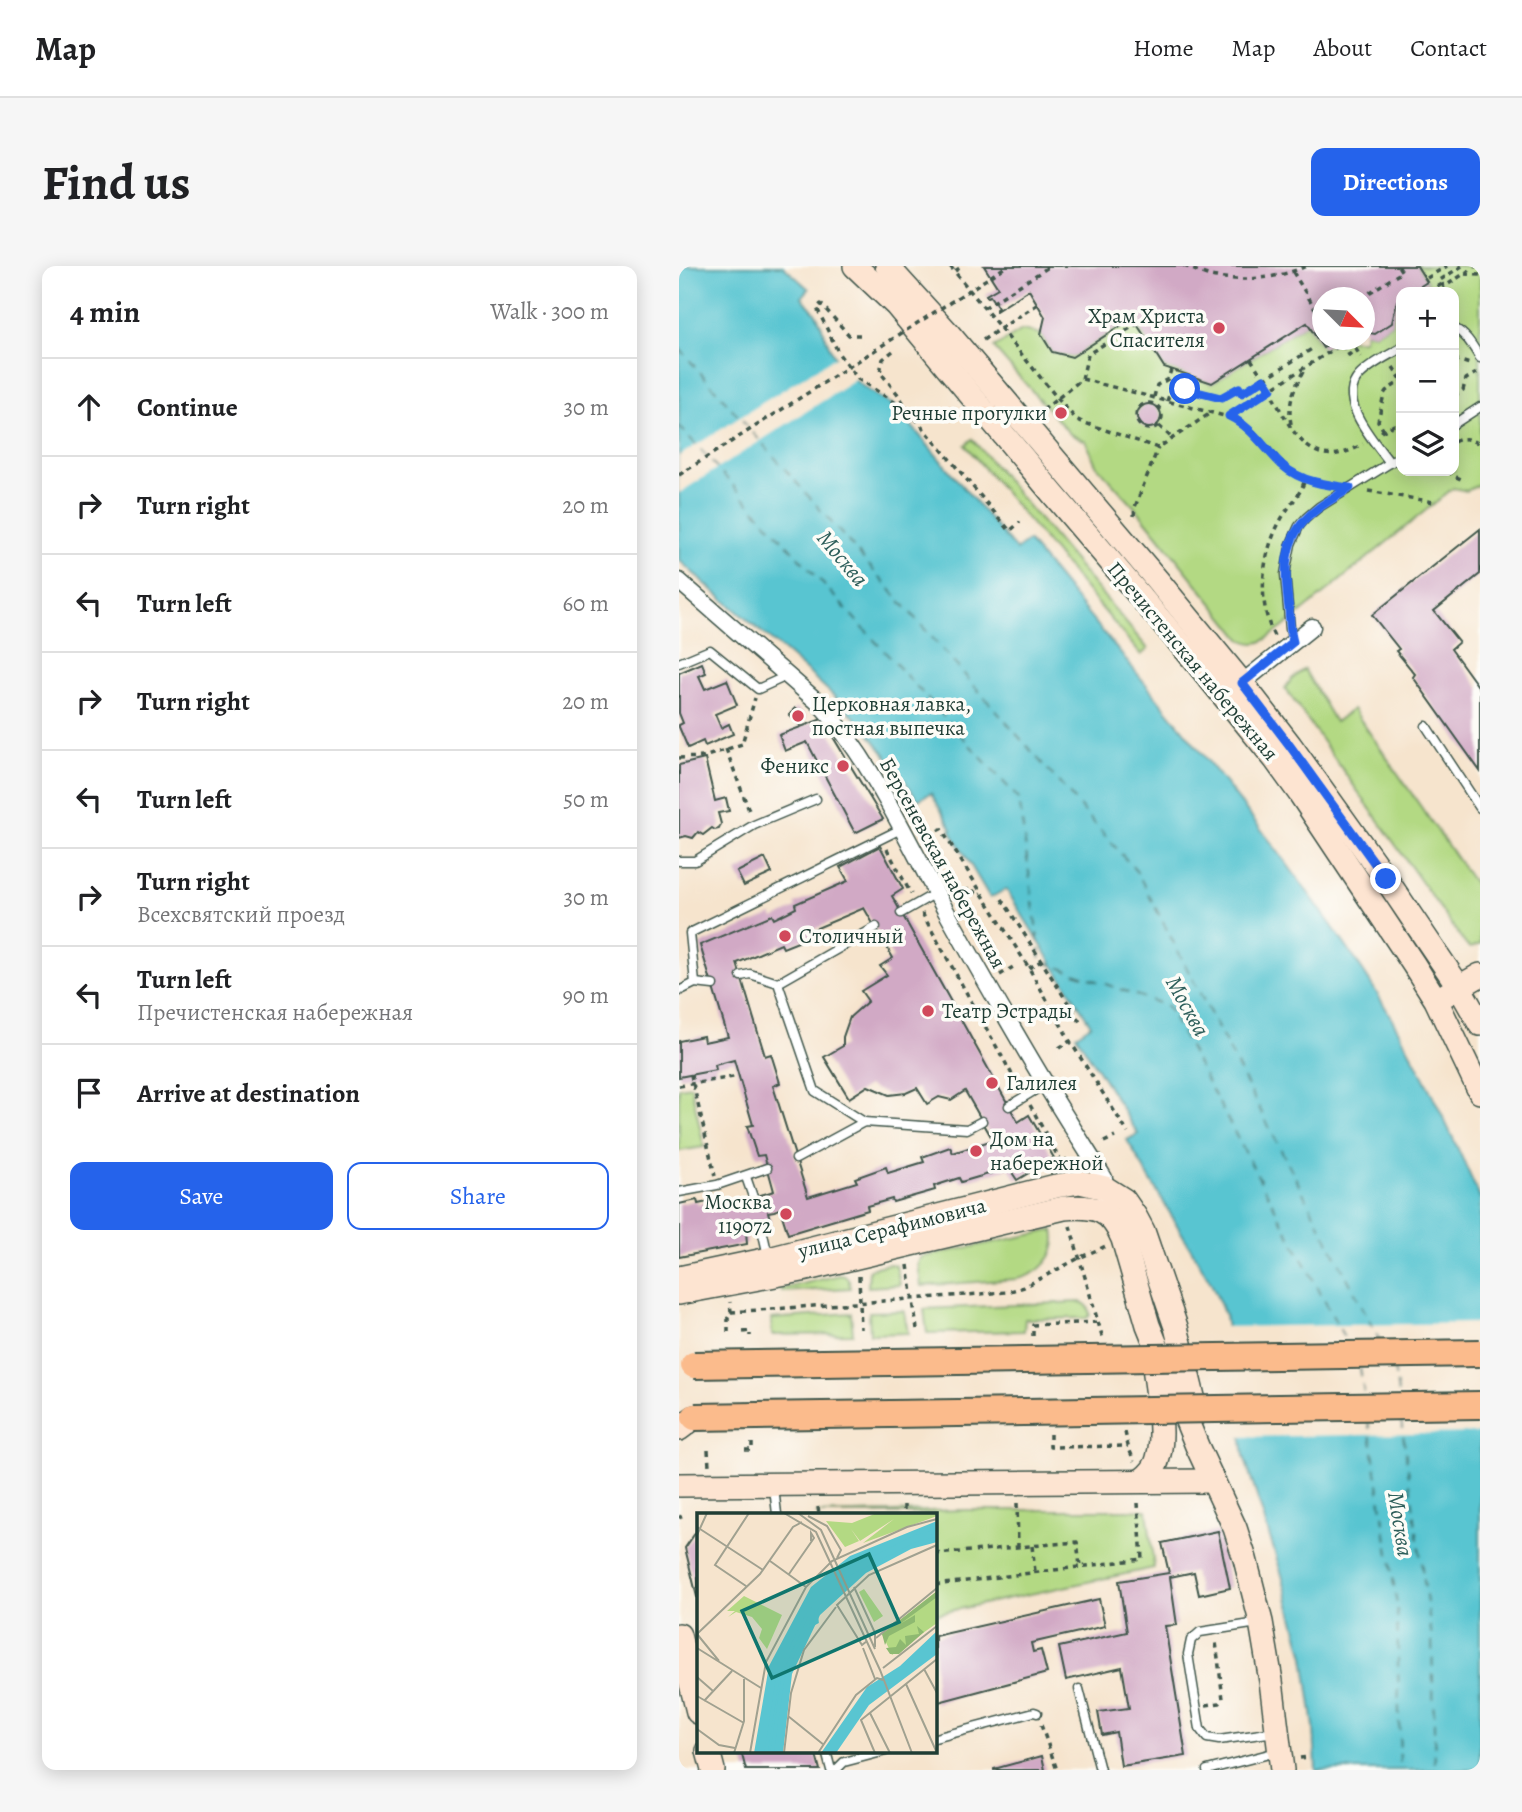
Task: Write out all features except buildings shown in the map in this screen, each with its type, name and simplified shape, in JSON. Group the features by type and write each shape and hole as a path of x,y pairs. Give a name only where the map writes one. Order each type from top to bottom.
{"main road":[{"name":"Пречистенская набережная","path":"855,266 895,304 1275,759 1360,882 1436,1000 1480,1092"},
{"name":"Пречистенская набережная","path":"887,266 947,332 1242,683 1386,879 1459,987 1480,1024"},
{"path":"1436,1000 1480,975"},
{"path":"1213,1481 1175,1327 1143,1231 1124,1200 1103,1199 1118,1227 1147,1325 1213,1481 1235,1528 1261,1622 1280,1751"},
{"name":"улица Серафимовича","path":"680,1290 769,1259 929,1230 1080,1207 1103,1199"},
{"name":"улица Серафимовича","path":"680,1290 802,1270 929,1230"},
{"path":"1142,1480 1156,1465 1161,1445 1147,1325"},
{"path":"690,1363 1480,1353"},
{"path":"687,1423 1480,1405"},
{"path":"690,1481 774,1485 1213,1481"},
{"path":"679,1635 697,1702"},
{"path":"708,1752 713,1770"}],"street":[{"name":"Берсеневская набережная","path":"679,581 820,705 851,742 903,828 986,983 1104,1178 1103,1199"},
{"path":"1242,683 1312,627"}],"lane":[{"path":"1459,330 1469,339 1480,358"},
{"path":"1390,463 1354,409 1351,398 1359,375 1398,350"},
{"path":"1459,421 1480,407"},
{"path":"1293,642 1285,574 1291,544 1299,526 1319,508 1396,459"},
{"path":"679,663 710,650 758,689 785,674"},
{"path":"1426,726 1480,808"},
{"path":"1471,795 1480,789"},
{"path":"679,861 695,862 754,825 816,799"},
{"path":"695,983 690,933 903,828"},
{"path":"901,913 936,893"},
{"path":"741,976 750,974 778,983 876,927"},
{"path":"679,991 695,983 713,985"},
{"path":"778,983 815,1091 864,1122 967,1129 982,1121"},
{"path":"1009,1106 1045,1084"},
{"path":"796,1159 864,1122"},
{"path":"679,1192 717,1185 768,1168"},
{"path":"746,1177 753,1197"},
{"path":"761,1225 769,1259"},
{"path":"774,1485 777,1513"},
{"path":"1261,1622 1200,1632 1194,1636 1188,1654 1203,1734 1212,1740 1280,1751"},
{"path":"1079,1689 1100,1770"},
{"path":"936,1738 1037,1713"},
{"path":"1207,1770 1280,1751"},
{"path":"826,1752 834,1770 844,1762 882,1752"}],"path":[{"path":"950,266 1076,419 1158,448"},
{"path":"955,271 963,266"},
{"path":"679,475 1007,266"},
{"path":"984,308 1050,266"},
{"path":"1184,266 1210,276 1249,279 1293,272 1306,266"},
{"path":"1375,289 1402,272 1398,266"},
{"path":"1427,278 1447,266"},
{"path":"1462,266 1440,280 1444,287 1476,266"},
{"path":"1293,272 1312,303"},
{"path":"1464,274 1480,275"},
{"path":"1018,278 1022,284"},
{"path":"1438,287 1443,284"},
{"path":"860,335 849,335 821,304 817,308 839,354 858,379 910,412"},
{"path":"983,340 1038,304"},
{"path":"1043,410 1082,379 1087,354 1137,324"},
{"path":"1229,416 1342,344 1349,355 1351,353"},
{"path":"1185,389 1221,398 1239,388 1242,393 1312,349"},
{"path":"893,351 883,359 880,372 1010,531 1020,522"},
{"path":"1251,359 1300,441 1307,446 1332,455 1350,451 1396,425"},
{"path":"1459,360 1468,363"},
{"path":"1293,430 1290,419 1291,399 1306,366"},
{"path":"1154,397 1157,385 1168,379 1171,370"},
{"path":"1167,401 1177,372"},
{"path":"1459,393 1464,390 1466,379 1479,372"},
{"path":"1082,379 1229,416 1247,426 1281,464 1296,475 1314,482 1434,502"},
{"path":"1384,431 1378,421 1384,394 1396,384"},
{"path":"1144,403 1159,407 1161,415 1158,425 1150,429 1141,426 1136,418 1137,410 1144,403"},
{"path":"1134,516 1158,448 1212,412"},
{"path":"1158,425 1172,438"},
{"path":"1459,440 1469,439 1480,445"},
{"path":"1454,476 1461,479"},
{"path":"679,758 704,757 742,744 758,689"},
{"path":"726,749 754,825"},
{"path":"929,835 941,829 1029,968 1070,1041 1128,1133"},
{"path":"881,838 1061,1162 1067,1159"},
{"path":"965,892 971,888 977,895 981,892"},
{"path":"1002,899 1082,1025"},
{"path":"1029,968 1041,961"},
{"path":"995,978 1013,967"},
{"path":"1059,1048 1070,1041"},
{"path":"691,1075 717,1185"},
{"path":"679,1086 739,1076"},
{"path":"1104,1142 1115,1137"},
{"path":"731,1312 1013,1291 1103,1247"},
{"path":"908,1263 917,1329"},
{"path":"858,1270 861,1329"},
{"path":"728,1332 731,1312 729,1297"},
{"path":"1033,1336 1033,1325 1100,1322"},
{"path":"743,1332 750,1331 750,1336"},
{"path":"1050,1434 1050,1447 1128,1446"},
{"path":"745,1450 752,1450 752,1443"},
{"path":"690,1481 708,1450"},
{"path":"1017,1503 1018,1547"},
{"path":"936,1585 1142,1559 1138,1503"},
{"path":"904,1505 904,1513"},
{"path":"818,1507 819,1513"},
{"path":"936,1554 1077,1542 1080,1566"},
{"path":"1032,1546 1035,1572"},
{"path":"1196,1707 1220,1703 1223,1699 1214,1630"},
{"path":"1037,1713 1056,1770"}],"green space":[{"path":"1417,266 1480,266 1480,484 1467,491 1453,488 1282,628 1258,643 1241,639 1139,512 1096,465 1086,441 1070,434 994,348 1022,330 1041,334 1052,352 1072,357 1133,318 1164,367 1212,383 1307,323 1312,331 1312,350 1375,350 1375,334 1392,323 1396,305 1396,476 1459,476 1459,287 1419,287 1427,282"},
{"path":"972,439 1148,649 1141,655 965,445"},
{"path":"1304,669 1335,722 1353,709 1480,892 1480,944 1471,948 1466,945 1285,688"},
{"path":"691,1086 704,1147 679,1151 679,1088"},
{"path":"1054,1230 1054,1248 1051,1255 1040,1268 1025,1277 921,1286 918,1262 922,1257"},
{"path":"889,1264 896,1265 900,1285 868,1287 869,1270"},
{"path":"840,1275 849,1280 850,1288 782,1292 781,1289"},
{"path":"1080,1302 1089,1308 1090,1315 1087,1318 1025,1319 1024,1331 927,1333 924,1309"},
{"path":"904,1311 908,1333 870,1334 869,1312"},
{"path":"851,1313 853,1334 772,1335 771,1319"},
{"path":"1147,1510 1154,1568 936,1614 936,1513 853,1513"}],"water":[{"name":"Москва","path":"679,266 783,266 809,289 802,297 816,314 839,363 868,390 895,406 1016,550 1028,541 1224,782 1354,958 1390,1015 1418,1067 1480,1198 1480,1770 1316,1770 1314,1727 1304,1657 1282,1575 1244,1456 1225,1315 1211,1283 1127,1140 1138,1134 1076,1035 1091,1025 1006,889 990,898 931,793 918,800 880,748 837,699 679,560"}],"pier":[{"path":"838,355 857,379 679,493 679,456"},
{"path":"1480,1323 1480,1433 1238,1437 1223,1327"}],"ferry route":[{"path":"679,348 1137,872 1380,1341"},
{"path":"679,426 1019,799 1041,961 1167,1006 1346,1341"},
{"path":"1360,1368 1364,1393"},
{"path":"1394,1368 1398,1393"},
{"path":"1368,1420 1397,1605 1400,1770"},
{"path":"1401,1420 1432,1638 1435,1770"}],"place":[{"name":"Храм Христа Спасителя","path":"1219,328"},
{"name":"Речные прогулки","path":"1061,413"},
{"name":"Церковная лавка, постная выпечка","path":"798,716"},
{"name":"Феникс","path":"843,766"},
{"name":"Столичный","path":"785,936"},
{"name":"Театр Эстрады","path":"928,1011"},
{"name":"Галилея","path":"992,1083"},
{"name":"Дом на набережной","path":"976,1151"},
{"name":"Москва 119072","path":"786,1214"}],"route":[{"path":"1185,389 1221,398 1239,388 1242,393 1264,379 1271,389 1229,416 1247,426 1281,464 1296,475 1314,482 1350,488 1312,513 1299,526 1288,552 1285,574 1293,642 1242,683 1386,879"}]}
